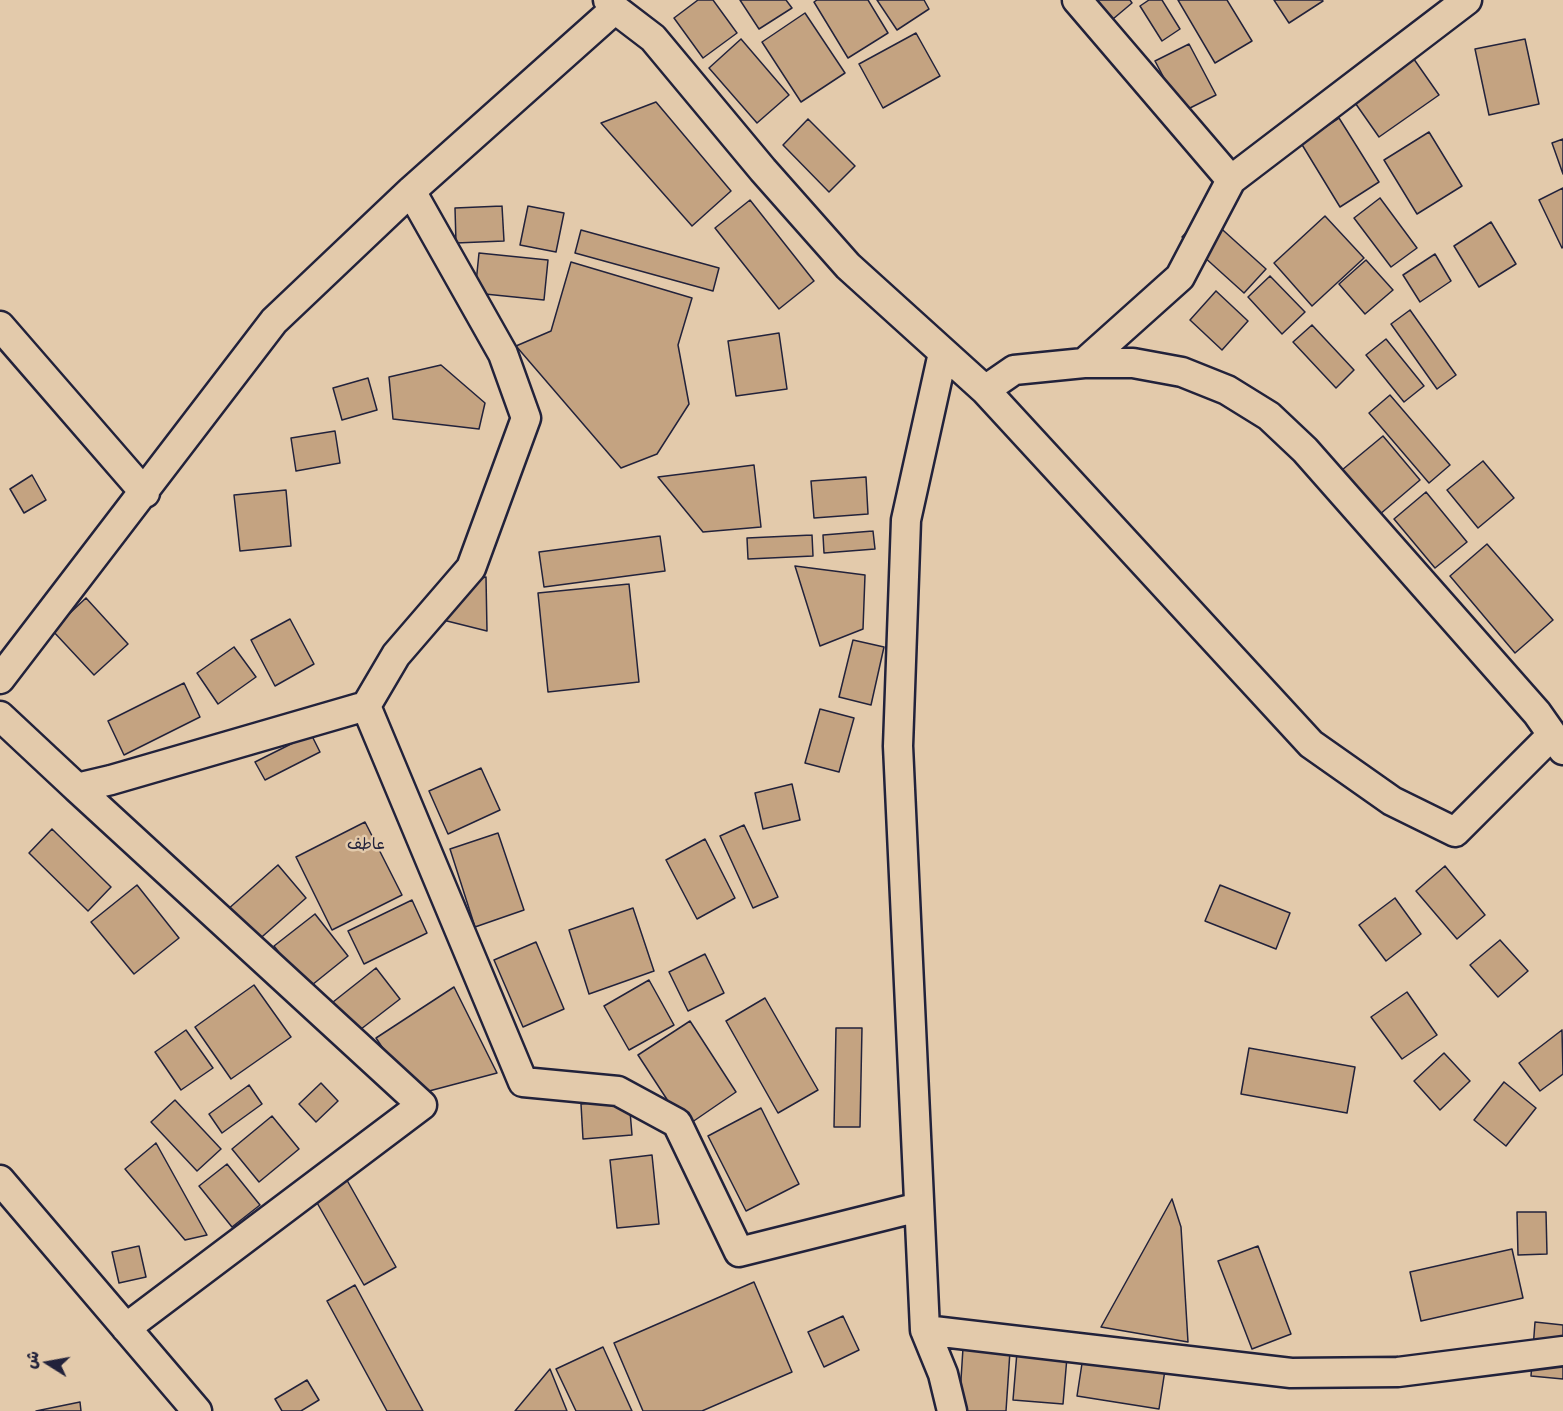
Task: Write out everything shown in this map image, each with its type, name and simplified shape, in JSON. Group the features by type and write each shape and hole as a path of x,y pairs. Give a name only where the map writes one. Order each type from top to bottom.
{"street":[{"path":"1077,0 1232,180"},
{"path":"1084,363 1180,277 1232,180 1467,0"},
{"path":"0,679 145,493 274,321 612,4 653,38 763,170 848,266 985,390 1311,744 1392,801 1455,832 1558,742 1537,713 1305,450 1269,416 1227,390 1182,372 1133,363 1084,363 1014,370 985,390"},
{"path":"77,788 366,706 396,655 471,568 526,418 503,354 411,191"},
{"path":"0,326 145,493"},
{"path":"943,353 906,520 898,746 925,1330 943,1374 952,1411"},
{"path":"366,706 523,1082 618,1090 676,1123 740,1252 919,1207"},
{"path":"0,716 422,1105 126,1328"},
{"path":"0,1180 197,1411"},
{"path":"925,1330 1291,1373 1398,1372 1563,1351"}],"building":[{"path":"698,0 713,0 737,33 703,58 674,18"},
{"path":"740,0 786,0 792,8 759,29"},
{"path":"817,0 868,0 888,33 848,58 814,2"},
{"path":"877,0 924,0 929,9 897,30"},
{"path":"1097,0 1130,0 1132,3 1113,19"},
{"path":"1149,0 1162,0 1180,29 1162,41 1140,6"},
{"path":"1178,0 1227,0 1252,41 1215,63"},
{"path":"1274,0 1322,0 1323,1 1289,23"},
{"path":"805,13 845,73 801,102 762,42"},
{"path":"916,33 940,76 883,108 859,64"},
{"path":"741,39 789,95 757,123 709,68"},
{"path":"1525,39 1539,104 1489,115 1475,49"},
{"path":"1189,44 1216,95 1182,112 1155,61"},
{"path":"1411,55 1439,95 1379,137 1351,97"},
{"path":"656,102 731,191 692,226 601,123"},
{"path":"1339,118 1379,182 1340,207 1301,143"},
{"path":"808,119 855,166 829,192 783,145"},
{"path":"1429,132 1462,186 1417,214 1384,160"},
{"path":"1563,139 1563,174 1552,143"},
{"path":"1563,188 1563,247 1562,248 1539,200"},
{"path":"1380,198 1417,248 1391,267 1354,218"},
{"path":"750,200 814,281 779,309 715,228"},
{"path":"502,206 504,241 456,243 455,208"},
{"path":"528,206 564,213 556,252 520,245"},
{"path":"1204,213 1266,269 1244,293 1182,237"},
{"path":"1325,216 1364,258 1312,306 1274,263"},
{"path":"1491,222 1516,264 1479,287 1454,246"},
{"path":"581,230 719,268 713,291 575,253"},
{"path":"479,253 548,260 544,300 475,293"},
{"path":"1435,254 1451,281 1420,302 1403,275"},
{"path":"1366,260 1393,290 1365,314 1339,284"},
{"path":"571,262 692,298 678,345 689,404 657,454 621,468 516,346 551,331"},
{"path":"1270,276 1305,312 1282,334 1248,297"},
{"path":"1216,291 1248,321 1222,350 1190,320"},
{"path":"1410,310 1456,375 1437,389 1391,324"},
{"path":"1312,325 1354,370 1336,388 1293,342"},
{"path":"779,333 787,389 736,396 728,341"},
{"path":"1386,339 1424,386 1404,402 1366,355"},
{"path":"441,365 485,403 479,429 393,419 389,377"},
{"path":"368,378 377,410 342,420 333,388"},
{"path":"1390,395 1450,465 1429,483 1369,413"},
{"path":"335,431 340,463 296,471 291,438"},
{"path":"1383,436 1420,480 1379,515 1342,470"},
{"path":"1483,461 1514,498 1478,528 1447,490"},
{"path":"754,465 761,527 703,532 658,477"},
{"path":"32,475 46,500 24,513 10,489"},
{"path":"866,477 868,514 814,518 811,481"},
{"path":"286,490 291,546 240,551 234,495"},
{"path":"1426,492 1467,542 1435,568 1394,519"},
{"path":"873,531 875,549 824,553 823,535"},
{"path":"812,535 813,556 748,559 747,538"},
{"path":"660,536 665,571 544,587 539,552"},
{"path":"1487,544 1553,620 1515,653 1450,576"},
{"path":"795,566 865,575 863,629 820,646"},
{"path":"486,577 487,631 443,620 434,589"},
{"path":"629,584 639,682 548,692 538,593"},
{"path":"86,598 128,644 94,675 52,630"},
{"path":"290,619 314,664 275,686 251,640"},
{"path":"853,640 884,647 871,705 839,697"},
{"path":"234,647 256,677 218,704 197,673"},
{"path":"184,683 200,717 124,755 108,721"},
{"path":"820,709 854,718 839,772 805,763"},
{"path":"311,734 320,752 265,780 255,762"},
{"path":"481,768 500,810 448,834 429,791"},
{"path":"792,784 800,820 763,829 755,793"},
{"path":"365,822 402,895 332,930 296,857"},
{"path":"744,825 778,897 753,908 720,836"},
{"path":"52,829 111,887 88,911 29,853"},
{"path":"498,833 524,910 475,927 450,849"},
{"path":"705,839 735,898 697,919 666,860"},
{"path":"278,865 306,898 255,943 227,910"},
{"path":"1445,866 1485,915 1457,939 1416,891"},
{"path":"137,885 179,938 134,974 91,922"},
{"path":"1220,885 1290,913 1276,949 1205,921"},
{"path":"1395,898 1421,934 1386,961 1359,925"},
{"path":"412,900 427,933 364,964 348,931"},
{"path":"633,908 654,971 589,994 569,930"},
{"path":"315,914 348,956 307,989 274,946"},
{"path":"1500,940 1528,971 1498,997 1470,965"},
{"path":"536,942 564,1009 523,1027 494,960"},
{"path":"705,954 724,993 688,1011 669,972"},
{"path":"376,968 400,999 352,1036 328,1006"},
{"path":"649,980 674,1025 629,1050 604,1006"},
{"path":"254,985 291,1037 231,1079 195,1027"},
{"path":"454,987 497,1073 414,1095 376,1038"},
{"path":"1407,992 1437,1035 1402,1059 1371,1017"},
{"path":"765,998 818,1090 778,1113 726,1021"},
{"path":"690,1021 736,1092 685,1127 638,1055"},
{"path":"836,1028 862,1028 860,1127 834,1127"},
{"path":"186,1030 213,1068 181,1090 155,1052"},
{"path":"1562,1030 1563,1074 1540,1091 1519,1063"},
{"path":"1249,1048 1355,1067 1347,1113 1241,1094"},
{"path":"1444,1053 1470,1081 1440,1110 1414,1081"},
{"path":"1504,1082 1536,1108 1506,1146 1474,1120"},
{"path":"321,1083 338,1101 316,1122 299,1104"},
{"path":"249,1085 262,1104 222,1133 209,1114"},
{"path":"629,1099 632,1135 583,1139 581,1104"},
{"path":"175,1100 221,1149 197,1171 151,1122"},
{"path":"761,1108 799,1184 746,1211 708,1136"},
{"path":"272,1116 299,1149 259,1182 232,1149"},
{"path":"156,1143 207,1235 185,1240 125,1169"},
{"path":"652,1155 659,1224 617,1228 610,1160"},
{"path":"227,1164 260,1205 232,1227 199,1186"},
{"path":"344,1175 396,1267 364,1285 312,1194"},
{"path":"1172,1199 1181,1227 1188,1342 1101,1327"},
{"path":"1517,1212 1546,1212 1547,1254 1518,1255"},
{"path":"139,1246 146,1277 119,1283 112,1252"},
{"path":"1258,1246 1291,1334 1252,1349 1218,1261"},
{"path":"1512,1249 1523,1298 1421,1321 1410,1272"},
{"path":"754,1282 792,1372 702,1411 643,1411 614,1343"},
{"path":"355,1285 423,1411 387,1411 327,1301"},
{"path":"843,1316 859,1350 824,1367 808,1332"},
{"path":"1535,1322 1563,1325 1563,1379 1531,1376"},
{"path":"603,1347 632,1411 576,1411 556,1369"},
{"path":"963,1348 1010,1351 1006,1411 959,1411"},
{"path":"1017,1352 1067,1357 1063,1404 1013,1400"},
{"path":"1083,1357 1165,1370 1159,1409 1077,1396"},
{"path":"550,1369 567,1411 515,1411"},
{"path":"307,1380 319,1400 301,1411 282,1411 275,1399"},
{"path":"80,1402 81,1411 36,1411"}],"district":[{"name":"عاطف","path":"366,845"}]}
